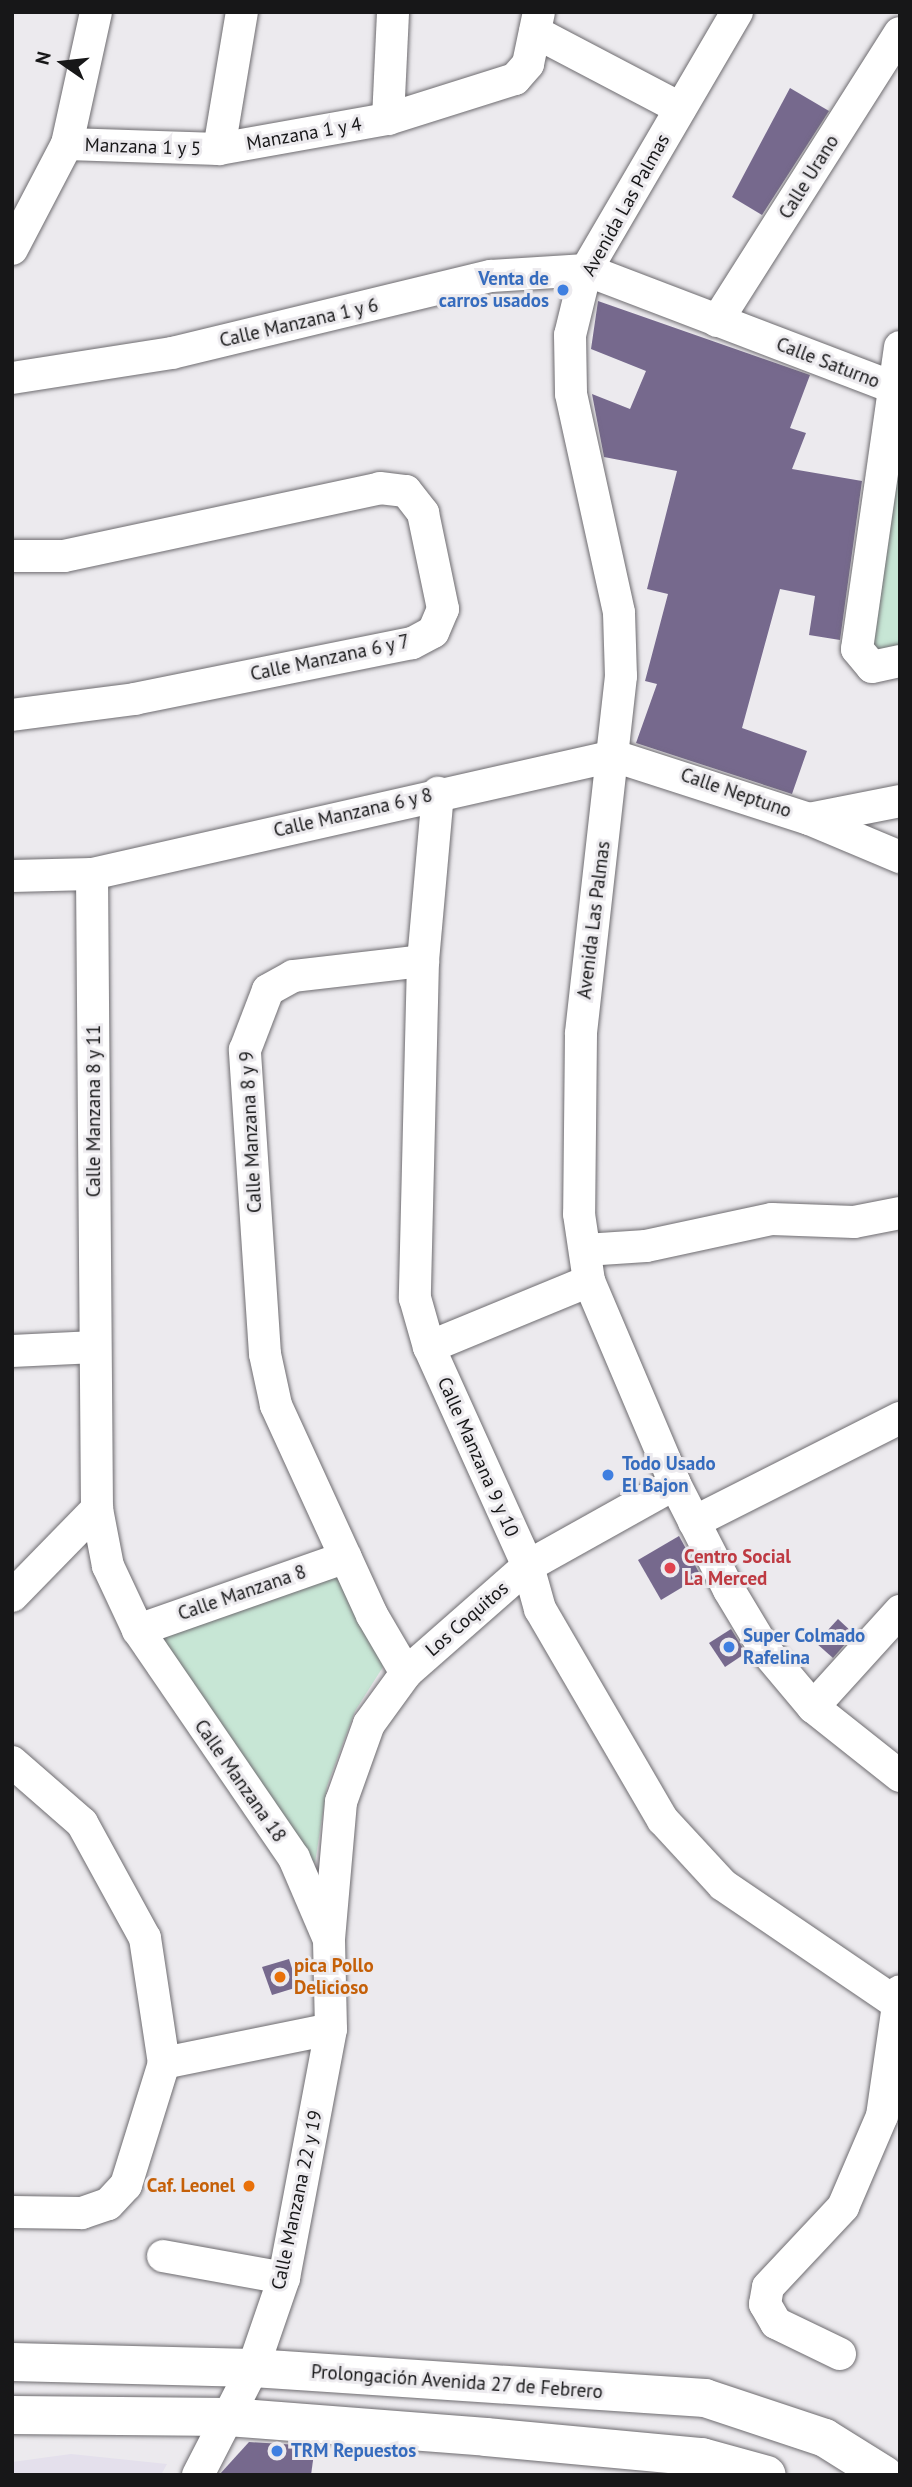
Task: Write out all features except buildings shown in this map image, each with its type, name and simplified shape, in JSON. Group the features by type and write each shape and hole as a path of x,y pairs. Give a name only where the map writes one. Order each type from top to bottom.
{"main road":[{"name":"Prolongación Avenida 27 de Febrero","path":"12,2362 253,2368 705,2398 825,2438 884,2475"},
{"path":"12,2415 228,2417 702,2457 767,2475"}],"street":[{"path":"12,249 67,144 96,12"},
{"path":"219,149 242,12"},
{"path":"388,119 393,12"},
{"name":"Avenida Las Palmas","path":"737,12 586,270 570,335 571,394 619,613 614,756 581,1034 585,1250 589,1281 675,1484 765,1650 813,1707 900,1776"},
{"path":"537,22 680,108"},
{"name":"Manzana 1 y 4","path":"219,149 388,119 515,79 528,64 537,22"},
{"name":"Calle Urano","path":"717,321 900,33"},
{"name":"Manzana 1 y 5","path":"67,144 219,149"},
{"name":"Calle Saturno","path":"586,270 892,387 857,649 872,667 900,661"},
{"name":"Calle Manzana 1 y 6","path":"12,379 172,353 491,276 586,270"},
{"path":"892,387 900,347"},
{"name":"Calle Manzana 6 y 7","path":"12,556 64,556 380,488 406,491 423,513 443,610 433,632 412,643 135,699 12,715"},
{"name":"Calle Manzana 6 y 8","path":"12,876 92,874 438,793 614,756"},
{"name":"Calle Neptuno","path":"614,756 809,819 900,801"},
{"path":"438,793 423,961 415,1298 429,1348 589,1281"},
{"path":"809,819 900,857"},
{"name":"Calle Manzana 8 y 11","path":"92,874 97,1509"},
{"name":"Calle Manzana 8 y 9","path":"406,1672 346,1557 276,1405 265,1354 245,1050 268,990 293,976 423,961"},
{"path":"585,1250 646,1246 772,1219 854,1222 900,1213"},
{"path":"12,1351 94,1347"},
{"name":"Calle Manzana 9 y 10","path":"429,1348 528,1566 540,1608 663,1820 723,1885 897,1996"},
{"path":"694,1522 900,1418"},
{"name":"Los Coquitos","path":"329,1940 341,1802 369,1724 406,1672 528,1566 675,1484"},
{"path":"12,1596 97,1509"},
{"name":"Calle Manzana 18","path":"97,1509 108,1566 138,1630 294,1858 329,1940"},
{"name":"Calle Manzana 8","path":"138,1630 346,1557"},
{"path":"813,1707 900,1611"},
{"path":"12,1762 82,1823 145,1938 164,2063 126,2185 108,2204 82,2213 12,2212"},
{"name":"Calle Manzana 22 y 19","path":"198,2475 253,2368 284,2278 331,2029 329,1940"},
{"path":"840,2354 776,2323 765,2304 768,2287 843,2207 882,2116 896,2040 897,1996"},
{"path":"164,2063 331,2029"},
{"path":"163,2256 284,2278"}],"shaded area":[{"path":"71,2454 167,2464 161,2475 12,2475 12,2462"}],"green space":[{"path":"900,390 900,649 866,660"},
{"path":"345,1566 388,1659 355,1711 327,1786 315,1863 215,1730 158,1633"}],"place":[{"name":"Venta de carros usados","path":"563,290"},
{"name":"Todo Usado El Bajon","path":"608,1475"},
{"name":"Centro Social La Merced","path":"670,1568"},
{"name":"Super Colmado Rafelina","path":"729,1647"},
{"name":"pica Pollo Delicioso","path":"280,1977"},
{"name":"Caf. Leonel","path":"249,2186"},
{"name":"TRM Repuestos","path":"277,2451"}]}
